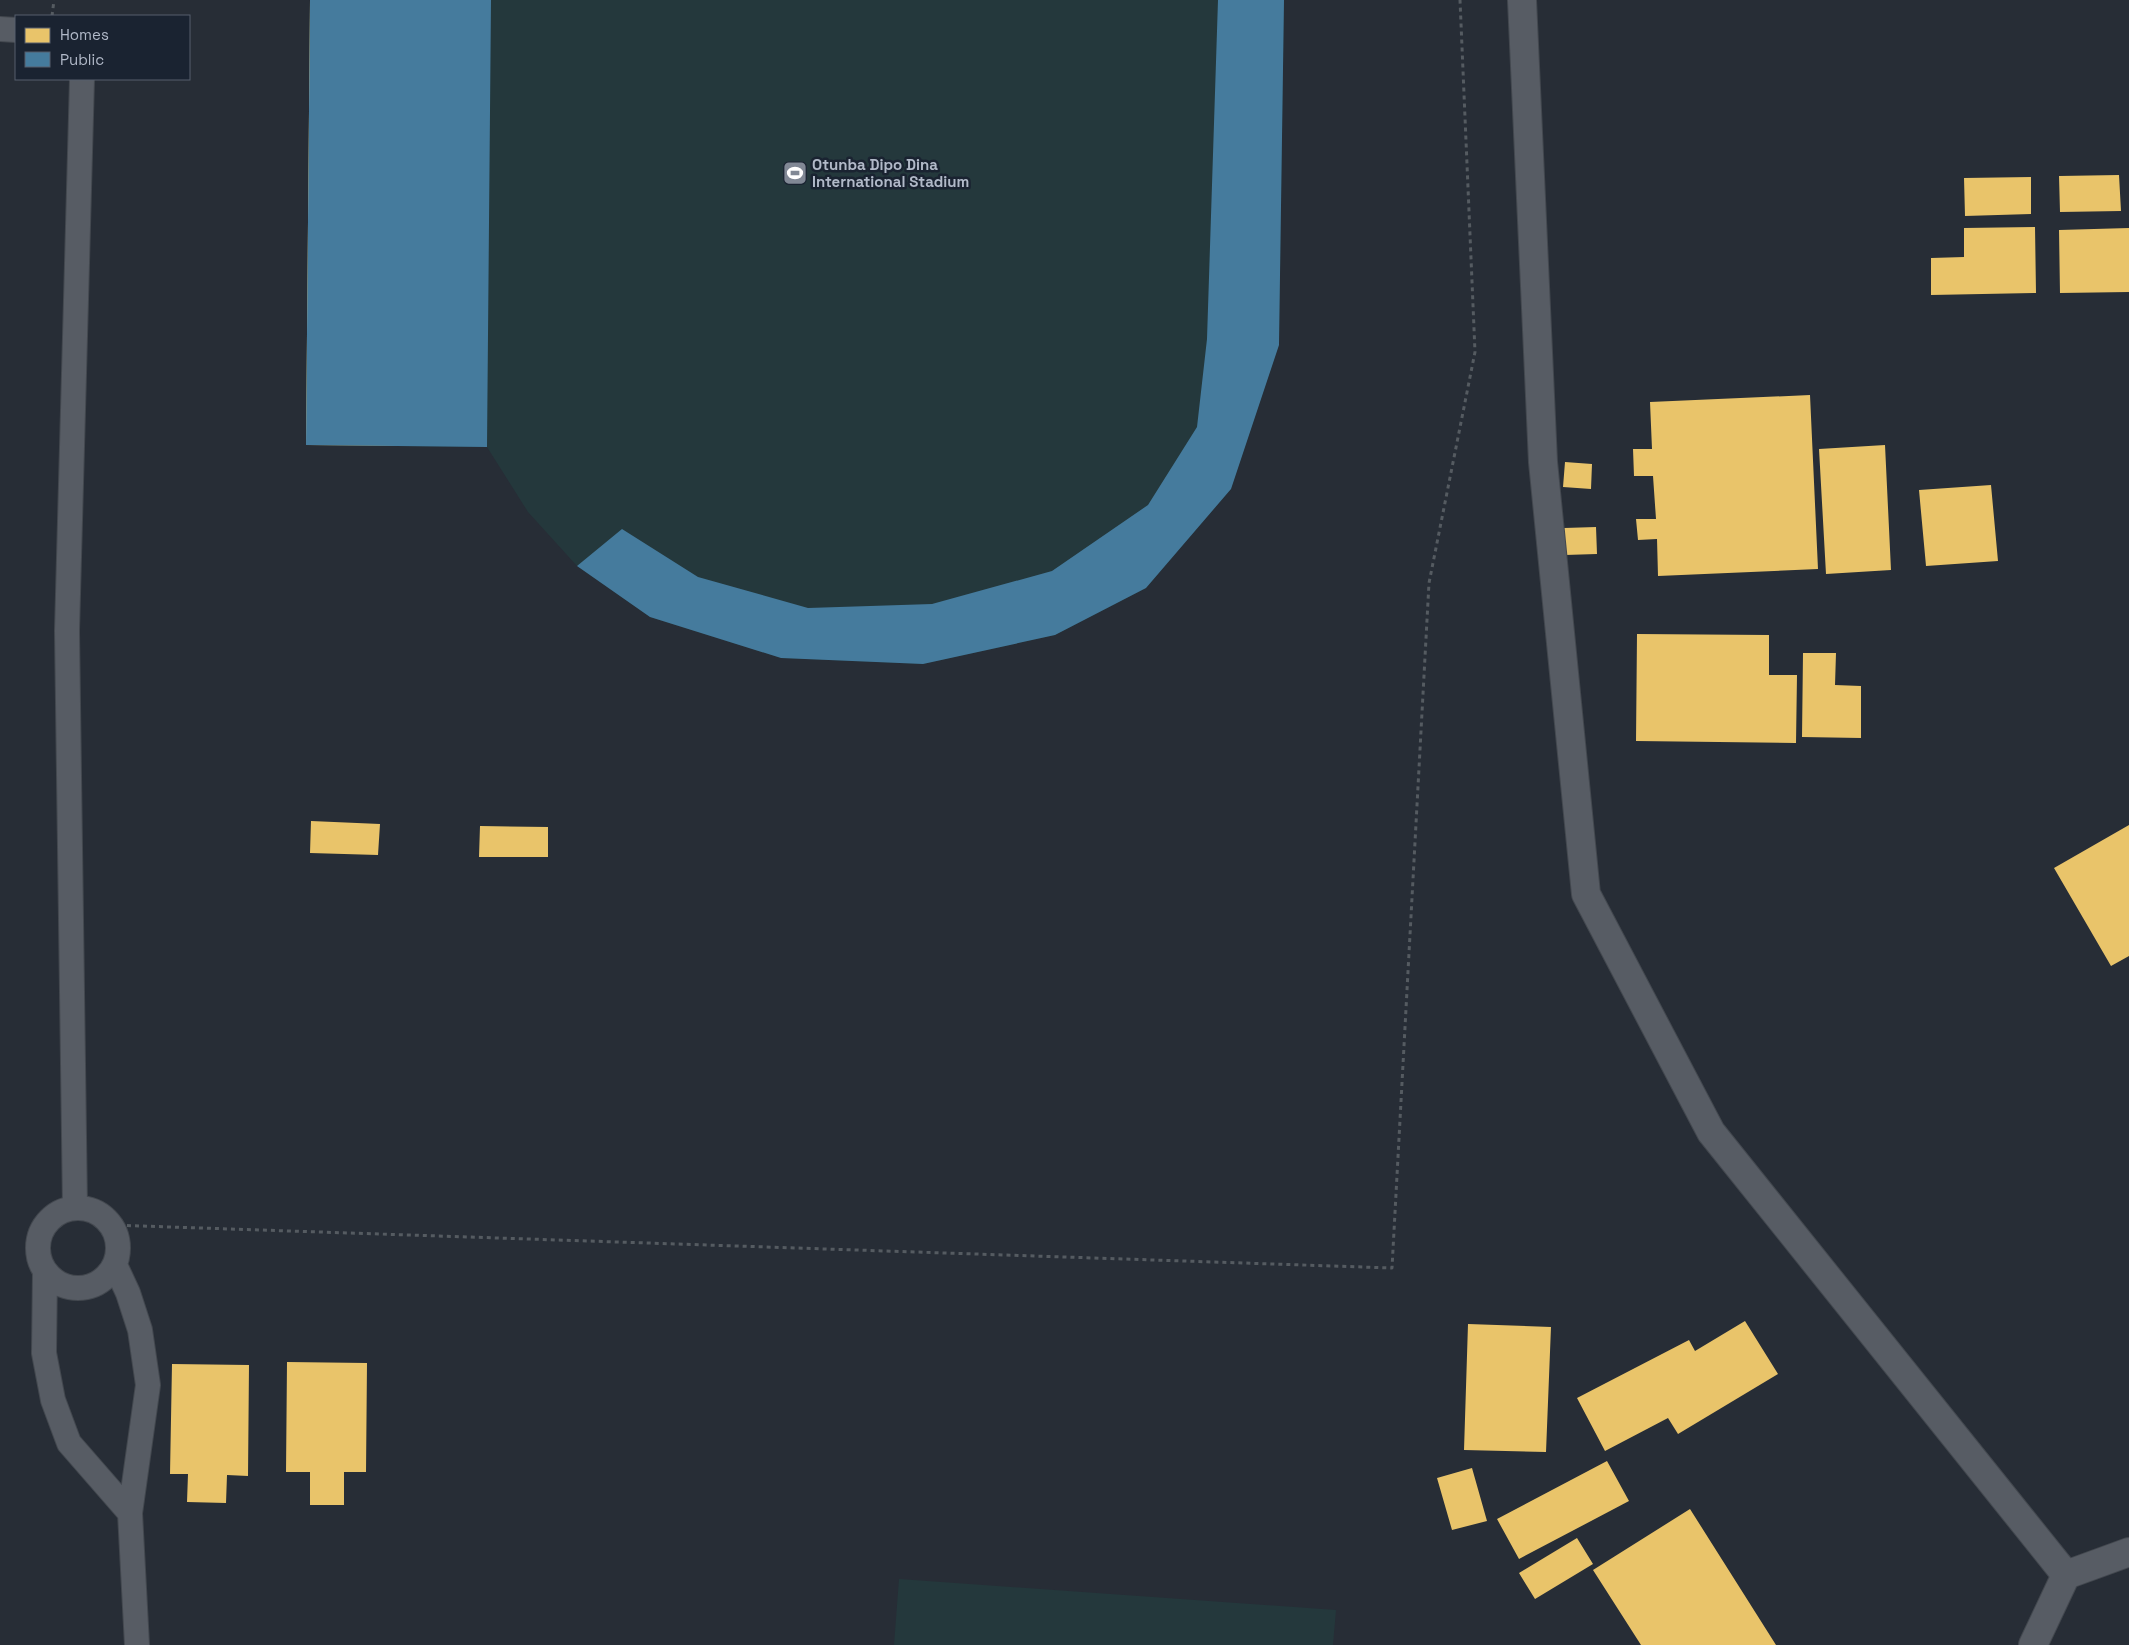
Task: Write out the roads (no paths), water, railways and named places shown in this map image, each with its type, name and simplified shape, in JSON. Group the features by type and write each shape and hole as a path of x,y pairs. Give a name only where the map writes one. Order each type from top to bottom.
{"street":[{"path":"1522,0 1543,462 1586,894 1711,1132 2066,1575"},
{"path":"2034,1645 2066,1575 2129,1552"}],"lane":[{"path":"0,29 15,30"},
{"path":"75,1208 67,631 82,80"},
{"path":"75,1208 89,1209 102,1215 112,1225 118,1238 119,1252 115,1265 107,1277 96,1285 82,1288 68,1287 55,1281 45,1271 39,1259 38,1244 42,1231 50,1219 61,1212 75,1208"},
{"path":"115,1265 128,1293 140,1330 148,1385 130,1513 137,1645"},
{"path":"45,1271 44,1353 53,1400 69,1443 130,1513"}],"place":[{"name":"Otunba Dipo Dina International Stadium","path":"795,173"}]}
